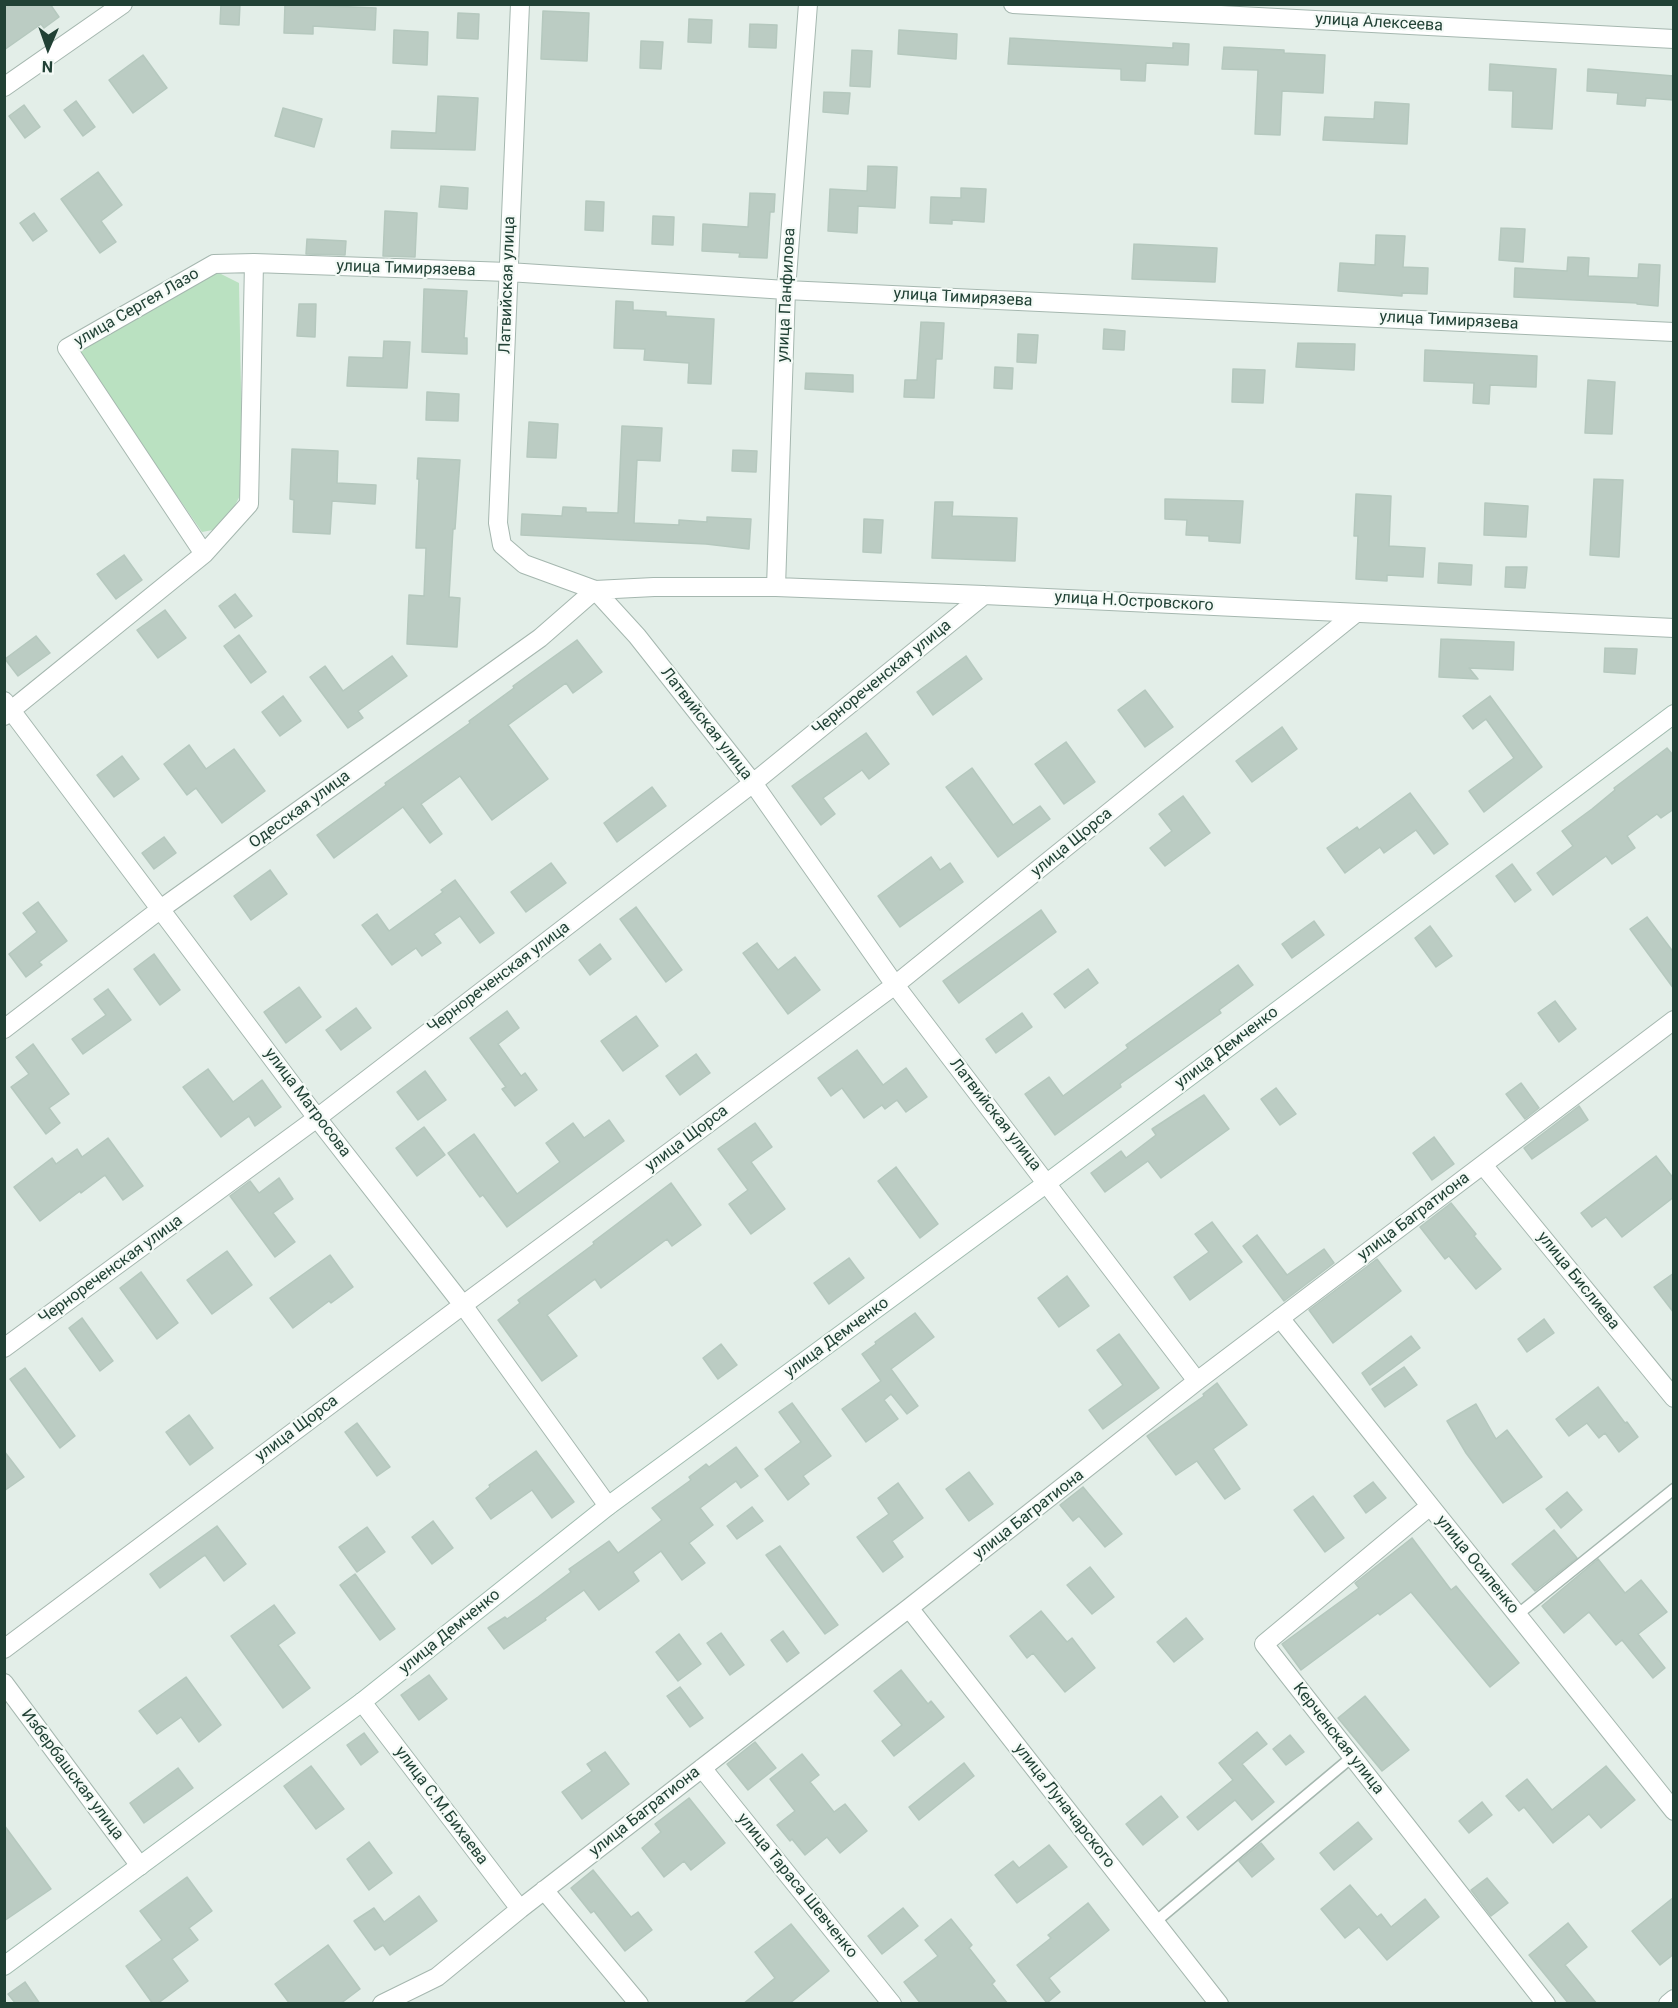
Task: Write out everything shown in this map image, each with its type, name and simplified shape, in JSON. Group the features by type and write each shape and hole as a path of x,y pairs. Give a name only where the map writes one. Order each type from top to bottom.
{"street":[{"path":"4,87 123,4"},
{"name":"Латвийская улица","path":"519,4 498,523 502,545 524,564 595,590 637,636 753,783 895,985 1197,1382"},
{"name":"улица Панфилова","path":"776,587 786,290 808,4"},
{"name":"улица Алексеева","path":"1013,4 1674,39"},
{"path":"7,709 204,554 249,504 254,263"},
{"name":"улица Тимирязева","path":"254,263 508,272 786,290 1674,332"},
{"name":"улица Сергея Лазо","path":"204,554 67,348 214,264 254,263"},
{"name":"улица Н.Островского","path":"595,590 654,587 776,587 1674,628"},
{"name":"Одесская улица","path":"4,1029 162,908 540,638 595,590"},
{"name":"Чернореченская улица","path":"4,1348 317,1118 753,783 984,595"},
{"name":"улица Щорса","path":"4,1649 895,985 1356,613"},
{"name":"улица Матросова","path":"7,709 162,908 317,1118 463,1305 608,1506"},
{"name":"улица Демченко","path":"4,1966 362,1702 608,1506 1047,1184 1674,714"},
{"name":"улица Багратиона","path":"382,2004 438,1977 544,1890 1197,1382 1674,1020"},
{"name":"улица Бислиева","path":"1483,1165 1674,1398"},
{"name":"улица Осипенко","path":"1280,1318 1674,1811"},
{"name":"Керченская улица","path":"1430,1506 1264,1644 1546,2004"},
{"name":"улица Луначарского","path":"909,1608 1219,2004"},
{"name":"Избербашская улица","path":"4,1683 140,1866"},
{"name":"улица С.М.Бихаева","path":"362,1702 520,1909"},
{"name":"улица Тараса Шевченко","path":"702,1768 892,2004"},
{"path":"544,1890 639,2004"},
{"path":"1668,2004 1674,1999"}],"lane":[{"path":"1517,1615 1674,1489"},
{"path":"1155,1922 1352,1757"}],"green space":[{"path":"217,272 239,283 243,490 223,528 202,532 77,351"}],"building":[{"path":"4,4 50,4 59,17 44,28 41,24 4,50"},
{"path":"221,4 240,4 239,25 220,24"},
{"path":"285,4 376,8 375,30 313,26 313,34 284,33"},
{"path":"543,11 589,13 587,61 541,59"},
{"path":"458,13 479,14 478,39 457,38"},
{"path":"689,19 712,20 711,43 688,42"},
{"path":"750,24 777,25 776,48 749,47"},
{"path":"394,30 428,32 427,65 393,63"},
{"path":"899,30 957,34 956,59 898,54"},
{"path":"1010,38 1173,48 1173,43 1189,44 1188,65 1146,63 1145,81 1121,80 1121,69 1008,64"},
{"path":"641,41 663,42 661,69 640,68"},
{"path":"1224,47 1325,55 1323,93 1282,91 1280,135 1255,134 1258,70 1222,69"},
{"path":"852,50 872,51 870,87 850,86"},
{"path":"143,55 167,88 133,113 109,80"},
{"path":"1490,64 1556,69 1552,129 1512,127 1513,91 1489,90"},
{"path":"1588,69 1674,76 1674,100 1646,98 1645,106 1617,104 1618,93 1587,91"},
{"path":"824,92 850,93 848,114 823,112"},
{"path":"438,96 478,98 475,150 391,148 392,131 436,133"},
{"path":"76,101 95,127 83,136 64,110"},
{"path":"1375,102 1409,104 1407,144 1323,140 1325,117 1374,119"},
{"path":"24,105 40,127 25,138 9,116"},
{"path":"283,108 322,119 314,147 275,136"},
{"path":"868,166 897,167 895,208 858,206 857,233 828,231 830,189 867,191"},
{"path":"98,172 122,205 101,221 116,242 100,253 61,199"},
{"path":"441,186 468,188 467,209 439,207"},
{"path":"961,188 986,189 984,222 952,220 952,224 930,223 931,197 961,198"},
{"path":"750,193 775,194 774,212 770,212 767,258 739,257 740,253 702,251 703,224 748,227"},
{"path":"586,201 604,202 603,231 585,230"},
{"path":"385,211 417,213 415,257 383,256"},
{"path":"34,213 47,231 33,241 20,223"},
{"path":"653,216 674,217 673,245 652,244"},
{"path":"1501,228 1525,229 1523,262 1499,260"},
{"path":"1376,235 1405,236 1403,267 1428,268 1427,294 1402,293 1402,296 1338,291 1340,263 1375,265"},
{"path":"307,239 346,241 345,255 306,254"},
{"path":"1134,244 1217,248 1215,282 1132,279"},
{"path":"1568,257 1589,258 1588,276 1638,278 1639,264 1660,265 1658,306 1514,297 1515,268 1567,271"},
{"path":"424,289 467,291 464,338 467,338 467,354 422,352"},
{"path":"616,301 633,302 633,310 666,312 666,316 714,319 711,384 688,383 689,363 644,360 645,349 614,348"},
{"path":"299,304 316,304 315,337 297,336"},
{"path":"921,322 944,323 942,359 936,359 934,398 904,397 905,380 917,380"},
{"path":"1104,329 1125,331 1124,350 1103,349"},
{"path":"1018,334 1038,335 1036,363 1017,362"},
{"path":"384,341 410,342 407,388 347,386 349,357 383,358"},
{"path":"1298,343 1355,344 1354,370 1296,367"},
{"path":"1425,350 1537,356 1536,387 1490,385 1489,404 1473,403 1474,383 1424,381"},
{"path":"995,367 1013,368 1012,389 994,388"},
{"path":"1233,369 1265,370 1263,403 1232,402"},
{"path":"806,373 853,375 853,392 805,389"},
{"path":"1588,380 1615,382 1612,434 1585,433"},
{"path":"427,392 459,394 458,421 426,420"},
{"path":"529,422 558,424 556,458 527,457"},
{"path":"622,426 662,428 660,461 637,460 634,523 679,525 679,520 707,522 707,517 751,519 749,549 706,544 521,535 522,514 562,516 563,507 586,508 586,512 618,513"},
{"path":"292,449 338,451 337,483 376,485 375,504 332,501 330,534 293,532 294,500 290,499"},
{"path":"733,450 757,451 756,472 732,471"},
{"path":"418,458 460,460 449,597 460,598 457,647 407,644 409,595 424,596 426,548 416,548"},
{"path":"1594,479 1623,480 1619,557 1590,555"},
{"path":"1356,494 1391,496 1389,546 1425,548 1423,577 1387,575 1387,581 1356,579 1358,536 1354,536"},
{"path":"1165,499 1243,501 1240,543 1209,541 1209,536 1186,535 1187,520 1165,519"},
{"path":"935,502 953,502 952,516 1017,518 1015,561 932,558"},
{"path":"1485,503 1528,506 1526,537 1484,535"},
{"path":"864,519 883,520 881,553 863,552"},
{"path":"124,555 142,580 116,599 97,574"},
{"path":"1439,563 1472,565 1471,585 1438,583"},
{"path":"1506,567 1527,567 1525,588 1505,587"},
{"path":"235,594 252,616 235,628 219,606"},
{"path":"165,610 186,638 158,658 137,630"},
{"path":"239,635 266,672 251,683 224,646"},
{"path":"36,636 50,653 18,676 5,659"},
{"path":"1441,639 1514,642 1513,670 1469,668 1478,679 1439,677"},
{"path":"577,640 602,672 573,693 566,683 508,725 548,779 492,820 460,776 421,804 442,834 430,843 403,807 334,858 317,835 470,723 469,721 514,688 513,686"},
{"path":"1605,648 1637,649 1635,674 1604,672"},
{"path":"392,656 407,676 358,711 363,718 348,728 310,677 325,666 343,691"},
{"path":"966,656 982,679 933,715 917,692"},
{"path":"1145,690 1173,727 1145,747 1118,710"},
{"path":"283,696 301,721 280,736 262,712"},
{"path":"1490,696 1542,767 1484,812 1469,791 1514,758 1486,719 1473,729 1463,716"},
{"path":"1282,727 1297,749 1252,782 1236,761"},
{"path":"866,733 889,764 869,779 862,770 823,798 835,814 821,825 792,786"},
{"path":"1066,742 1095,782 1064,804 1035,764"},
{"path":"189,745 206,769 234,749 265,791 222,823 196,788 187,795 164,764"},
{"path":"1667,748 1674,756 1674,809 1661,818 1657,814 1627,836 1635,848 1612,864 1606,856 1553,895 1537,873 1573,846 1562,831"},
{"path":"122,756 139,779 114,797 97,775"},
{"path":"972,768 1013,825 1040,806 1050,819 998,857 946,787"},
{"path":"652,787 666,806 617,842 604,823"},
{"path":"1410,793 1448,844 1434,854 1416,830 1384,853 1380,847 1345,873 1327,848 1357,827 1359,830"},
{"path":"1183,796 1210,833 1165,866 1150,848 1172,831 1159,814"},
{"path":"164,837 176,853 154,869 142,853"},
{"path":"931,857 940,870 950,863 963,882 900,927 878,896"},
{"path":"551,863 566,883 526,912 511,892"},
{"path":"1512,864 1531,890 1515,902 1496,876"},
{"path":"270,870 287,894 251,920 234,896"},
{"path":"455,880 494,933 480,943 460,916 434,934 441,943 422,956 416,948 392,965 362,925 377,914 389,931 443,892 441,890"},
{"path":"38,902 67,941 39,962 42,965 26,977 9,954 37,932 23,913"},
{"path":"636,907 682,970 666,982 620,919"},
{"path":"1041,910 1056,932 959,1003 943,981"},
{"path":"1647,917 1674,953 1674,989 1630,929"},
{"path":"1314,921 1324,935 1292,958 1282,944"},
{"path":"1430,926 1452,956 1436,967 1415,938"},
{"path":"757,943 778,970 795,957 820,990 788,1014 743,953"},
{"path":"600,944 611,959 590,975 579,960"},
{"path":"154,954 180,990 160,1005 134,969"},
{"path":"1238,965 1253,985 1219,1010 1221,1013 1120,1084 1121,1087 1055,1135 1025,1094 1049,1077 1063,1096 1128,1048 1126,1045"},
{"path":"1088,969 1098,983 1065,1008 1054,994"},
{"path":"299,987 321,1017 286,1043 264,1012"},
{"path":"108,989 131,1020 83,1054 72,1039 106,1015 94,999"},
{"path":"1555,1001 1576,1029 1559,1042 1538,1013"},
{"path":"356,1008 371,1028 341,1050 326,1030"},
{"path":"507,1011 519,1028 498,1044 521,1076 525,1073 537,1090 515,1106 502,1089 506,1087 470,1038"},
{"path":"1022,1013 1032,1027 996,1053 986,1039"},
{"path":"636,1016 658,1046 623,1071 601,1041"},
{"path":"33,1044 69,1094 49,1108 60,1123 46,1134 11,1087 29,1074 16,1057"},
{"path":"857,1050 883,1085 906,1068 927,1097 906,1112 897,1100 885,1109 882,1105 864,1118 842,1088 831,1096 818,1078"},
{"path":"696,1054 710,1073 680,1095 666,1076"},
{"path":"208,1069 233,1102 262,1080 281,1107 255,1126 249,1116 221,1137 183,1087"},
{"path":"425,1071 446,1100 418,1120 397,1092"},
{"path":"1521,1083 1539,1108 1525,1119 1506,1094"},
{"path":"1276,1088 1296,1114 1280,1125 1261,1099"},
{"path":"1204,1095 1229,1129 1161,1178 1148,1161 1105,1192 1091,1173 1121,1151 1126,1158 1156,1135 1152,1129"},
{"path":"1579,1106 1588,1120 1532,1159 1524,1148"},
{"path":"609,1120 624,1141 507,1227 483,1195 480,1197 448,1153 474,1134 517,1194 560,1162 546,1143 573,1123 584,1138"},
{"path":"755,1123 772,1147 751,1162 785,1209 751,1234 729,1204 748,1190 718,1149"},
{"path":"424,1127 445,1155 417,1176 396,1148"},
{"path":"1434,1137 1454,1164 1432,1180 1413,1153"},
{"path":"108,1138 143,1186 123,1200 105,1175 40,1221 14,1187 52,1158 56,1164 77,1149 82,1157"},
{"path":"1656,1156 1674,1179 1674,1197 1622,1237 1606,1217 1592,1227 1581,1213"},
{"path":"896,1167 938,1224 920,1238 878,1181"},
{"path":"279,1178 293,1199 273,1213 295,1242 275,1257 230,1196 250,1181 259,1193"},
{"path":"671,1183 701,1225 672,1246 667,1239 601,1288 595,1279 547,1315 577,1356 542,1381 498,1320 520,1303 518,1300"},
{"path":"1451,1203 1501,1269 1476,1289 1449,1256 1445,1259 1420,1227"},
{"path":"1212,1222 1242,1262 1190,1300 1174,1277 1209,1252 1195,1234"},
{"path":"1257,1235 1287,1275 1324,1249 1334,1263 1284,1301 1243,1246"},
{"path":"227,1251 252,1285 212,1314 187,1280"},
{"path":"330,1255 353,1287 331,1303 329,1301 293,1328 270,1298"},
{"path":"849,1258 864,1278 829,1304 814,1283"},
{"path":"1377,1259 1401,1291 1333,1343 1309,1310"},
{"path":"141,1272 178,1323 157,1339 120,1288"},
{"path":"1674,1273 1674,1313 1654,1287"},
{"path":"1067,1276 1089,1306 1059,1327 1038,1298"},
{"path":"915,1313 934,1337 891,1369 918,1406 907,1414 891,1394 884,1400 898,1419 866,1442 842,1409 881,1381 862,1354"},
{"path":"82,1318 113,1361 100,1371 69,1328"},
{"path":"1544,1319 1554,1333 1527,1352 1518,1339"},
{"path":"1119,1334 1159,1388 1103,1429 1089,1410 1123,1385 1097,1350"},
{"path":"1411,1336 1420,1348 1370,1385 1362,1373"},
{"path":"721,1344 737,1365 718,1379 703,1358"},
{"path":"1404,1367 1417,1385 1385,1407 1372,1389"},
{"path":"25,1368 75,1436 60,1448 10,1379"},
{"path":"1217,1383 1247,1425 1213,1449 1240,1489 1225,1499 1197,1461 1176,1475 1147,1436 1204,1396 1203,1394"},
{"path":"1598,1387 1638,1437 1619,1452 1605,1433 1599,1438 1587,1423 1569,1436 1556,1419"},
{"path":"792,1403 831,1456 803,1476 809,1484 788,1500 765,1469 801,1442 779,1412"},
{"path":"1476,1404 1496,1439 1507,1430 1542,1477 1503,1503 1466,1453 1447,1421"},
{"path":"189,1415 213,1448 190,1465 166,1432"},
{"path":"357,1423 390,1467 377,1476 345,1432"},
{"path":"736,1447 758,1476 741,1488 736,1481 700,1508 713,1525 689,1543 705,1563 682,1580 661,1551 633,1572 639,1581 599,1610 584,1590 504,1649 488,1628 505,1617 507,1619 538,1597 571,1572 569,1569 609,1541 618,1553 662,1520 652,1508 691,1480 689,1477 706,1464 709,1467"},
{"path":"4,1451 24,1477 4,1491"},
{"path":"536,1451 574,1502 552,1518 532,1490 491,1519 476,1498 490,1487 489,1485"},
{"path":"969,1472 993,1504 969,1521 946,1489"},
{"path":"1373,1482 1386,1498 1366,1513 1354,1496"},
{"path":"898,1483 923,1518 892,1541 903,1557 883,1572 857,1537 889,1514 878,1498"},
{"path":"1083,1487 1122,1534 1105,1547 1079,1516 1073,1521 1060,1505"},
{"path":"1567,1492 1582,1510 1561,1528 1546,1509"},
{"path":"1313,1496 1344,1538 1325,1552 1294,1510"},
{"path":"752,1507 763,1521 737,1539 727,1526"},
{"path":"433,1521 453,1548 432,1564 412,1537"},
{"path":"217,1526 246,1564 224,1581 205,1555 160,1588 150,1574"},
{"path":"367,1527 385,1552 357,1572 339,1547"},
{"path":"1554,1530 1577,1558 1535,1591 1512,1564"},
{"path":"1412,1538 1451,1590 1456,1586 1519,1663 1490,1687 1411,1592 1380,1615 1378,1613 1301,1670 1282,1644 1359,1588 1355,1583"},
{"path":"780,1546 838,1625 825,1634 766,1555"},
{"path":"1598,1559 1625,1593 1641,1580 1667,1612 1638,1634 1665,1668 1653,1678 1622,1640 1616,1645 1589,1612 1564,1633 1542,1606"},
{"path":"1090,1567 1114,1597 1092,1614 1067,1585"},
{"path":"355,1574 395,1629 380,1640 340,1585"},
{"path":"274,1605 295,1633 278,1645 310,1688 283,1708 231,1636"},
{"path":"1041,1611 1067,1642 1072,1638 1095,1668 1065,1692 1033,1653 1027,1658 1010,1636"},
{"path":"1186,1618 1203,1639 1174,1662 1157,1642"},
{"path":"783,1631 799,1653 787,1662 771,1640"},
{"path":"721,1633 744,1665 730,1675 707,1643"},
{"path":"679,1634 701,1664 678,1681 656,1652"},
{"path":"901,1670 928,1704 931,1701 944,1717 894,1756 882,1741 902,1725 874,1691"},
{"path":"429,1675 447,1699 419,1720 401,1695"},
{"path":"186,1677 221,1725 199,1742 181,1717 157,1734 139,1711"},
{"path":"680,1687 703,1718 690,1727 667,1696"},
{"path":"1365,1696 1409,1750 1382,1771 1338,1718"},
{"path":"1257,1732 1267,1744 1242,1764 1274,1802 1252,1820 1235,1800 1198,1830 1187,1817 1233,1780 1219,1763"},
{"path":"364,1733 378,1752 361,1765 347,1745"},
{"path":"1290,1735 1304,1752 1286,1765 1273,1749"},
{"path":"755,1742 776,1768 748,1790 727,1764"},
{"path":"605,1752 629,1784 582,1819 562,1792 592,1771 587,1764"},
{"path":"802,1754 819,1775 810,1782 834,1812 845,1804 867,1831 840,1853 827,1837 805,1855 777,1825 795,1811 770,1779"},
{"path":"964,1763 974,1776 919,1820 909,1807"},
{"path":"311,1766 344,1809 316,1829 284,1786"},
{"path":"1606,1766 1635,1800 1601,1828 1589,1814 1553,1843 1524,1807 1519,1811 1506,1796 1527,1779 1552,1810"},
{"path":"178,1768 193,1788 144,1823 130,1803"},
{"path":"1161,1796 1178,1817 1143,1845 1126,1824"},
{"path":"689,1798 725,1843 691,1870 684,1861 664,1877 642,1848 661,1832 655,1824"},
{"path":"1482,1802 1492,1815 1469,1833 1459,1821"},
{"path":"1358,1822 1372,1839 1334,1870 1320,1853"},
{"path":"4,1825 51,1889 4,1921"},
{"path":"369,1842 392,1873 369,1890 347,1859"},
{"path":"1261,1843 1274,1859 1252,1877 1239,1861"},
{"path":"1049,1845 1067,1867 1017,1903 995,1875 1013,1861 1019,1868"},
{"path":"593,1870 631,1917 638,1912 652,1930 625,1951 594,1911 591,1913 571,1888"},
{"path":"187,1877 212,1911 189,1928 198,1940 172,1959 188,1981 157,2004 153,2004 126,1966 162,1940 140,1911"},
{"path":"1487,1878 1508,1903 1491,1916 1471,1890"},
{"path":"1350,1885 1377,1917 1381,1914 1391,1927 1425,1899 1439,1917 1387,1960 1359,1927 1345,1938 1321,1909"},
{"path":"419,1896 437,1921 390,1955 383,1945 375,1950 354,1921 374,1908 384,1922"},
{"path":"1674,1897 1674,1954 1660,1965 1632,1931"},
{"path":"1088,1903 1109,1930 1049,1978 1060,1992 1047,2003 1017,1965 1051,1938 1048,1935"},
{"path":"903,1908 918,1926 882,1954 868,1936"},
{"path":"951,1919 972,1945 969,1948 995,1981 992,1984 1008,2004 921,2004 904,1982 938,1956 925,1940"},
{"path":"1568,1923 1587,1947 1565,1965 1597,2004 1569,2004 1529,1955"},
{"path":"791,1924 829,1971 789,2004 743,2004 775,1978 755,1952"},
{"path":"328,1945 360,1989 340,2004 290,2004 275,1984"},
{"path":"25,1982 40,2004 16,2004 8,1994"}]}
